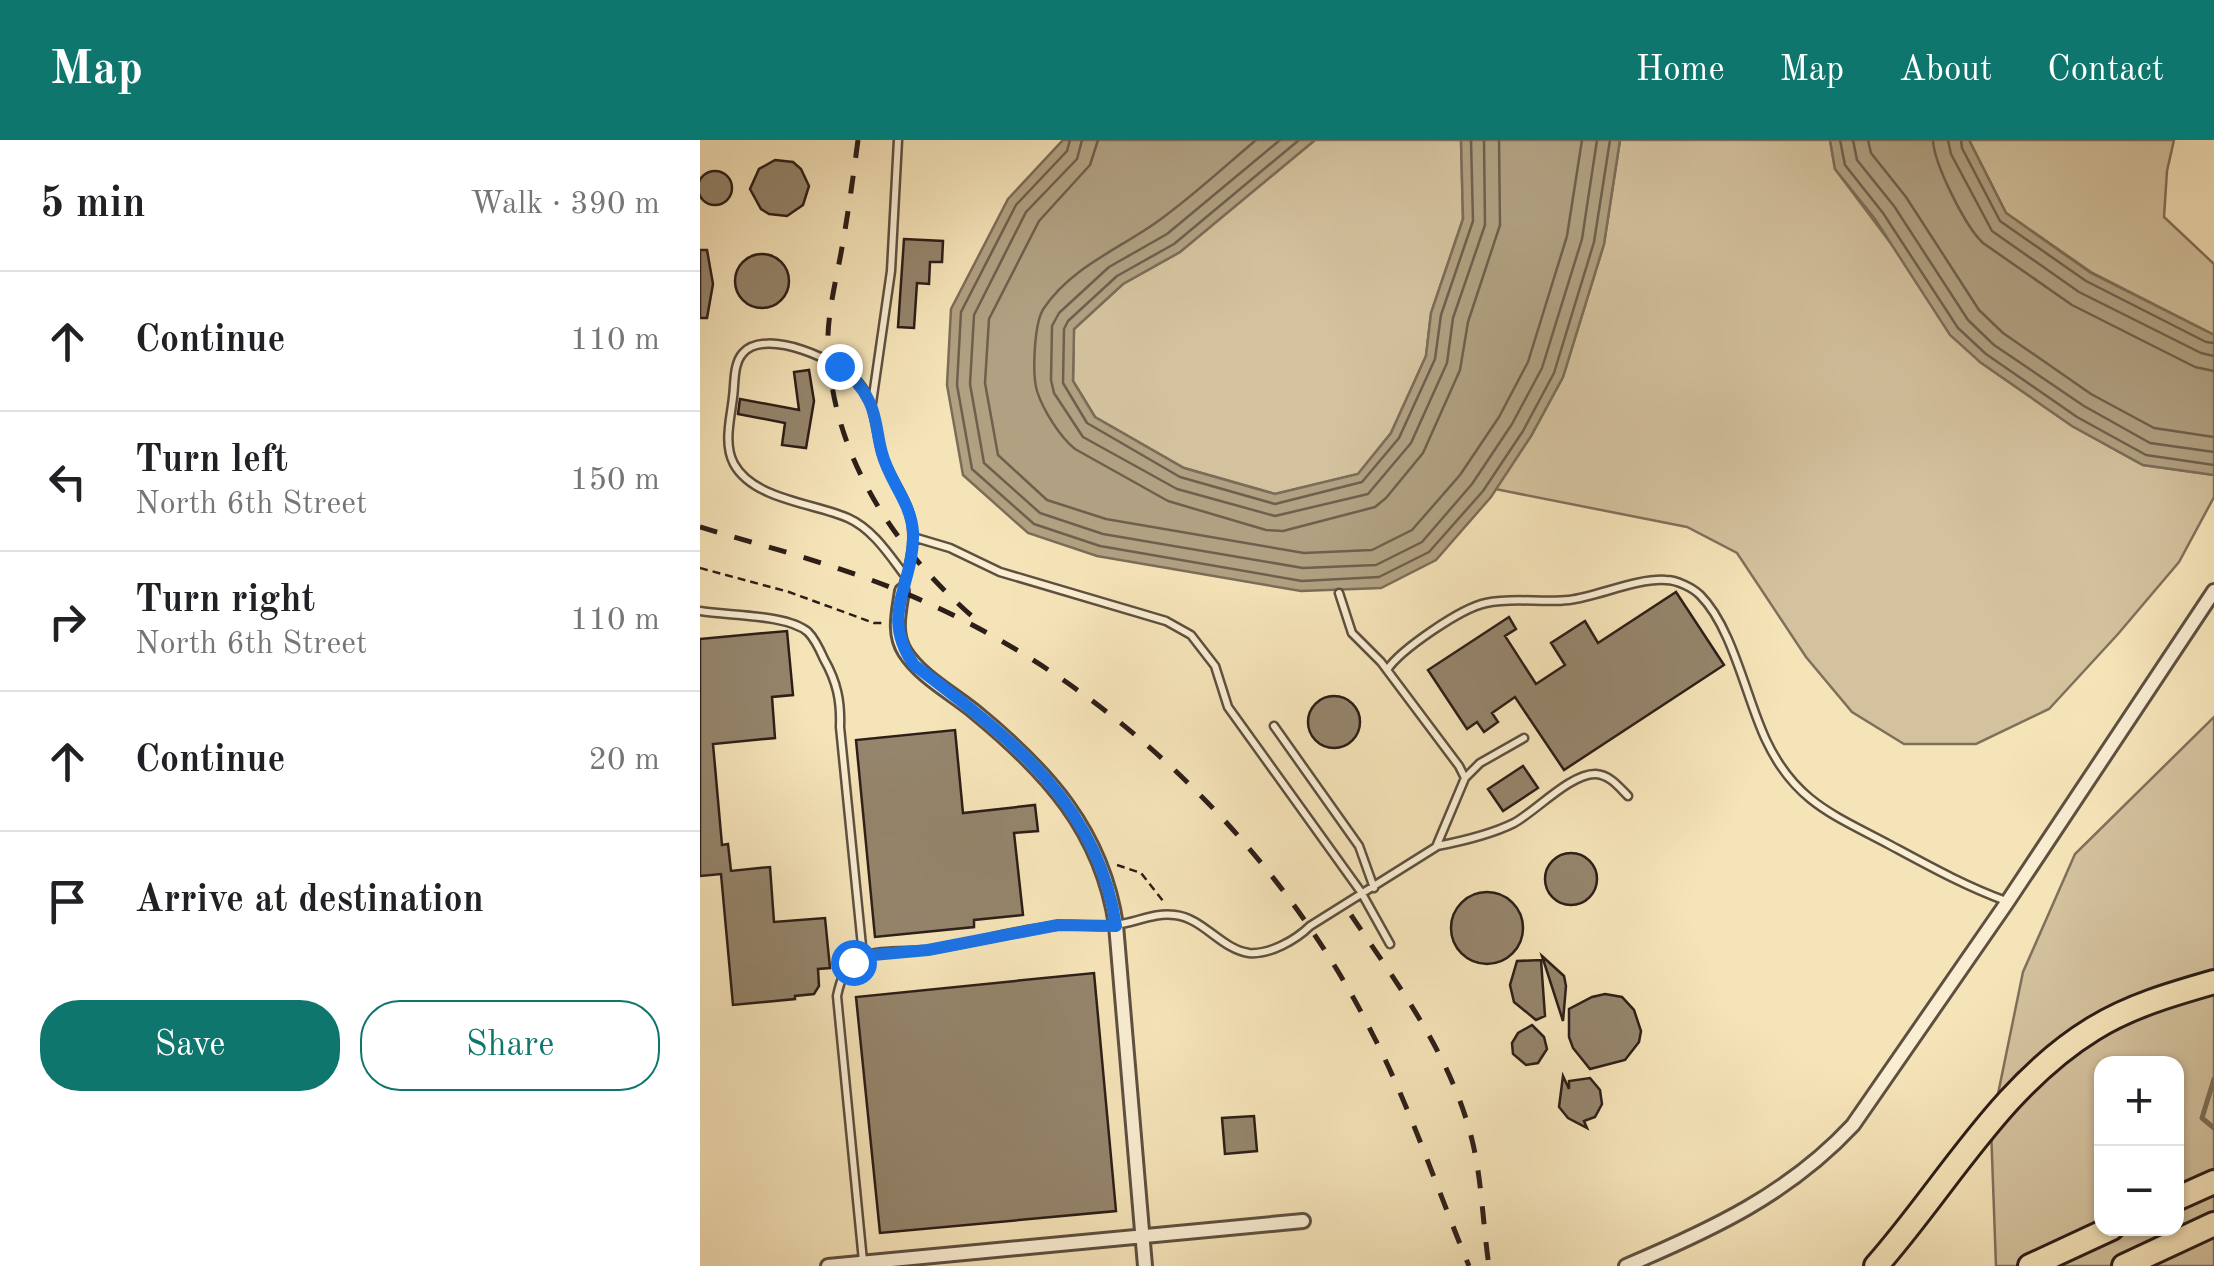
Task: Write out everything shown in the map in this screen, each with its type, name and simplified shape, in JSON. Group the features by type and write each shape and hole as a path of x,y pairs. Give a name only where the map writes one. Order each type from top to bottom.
{"highway":[{"path":"1876,1266 2003,1106 2045,1065 2093,1029 2124,1012 2214,982"},
{"path":"2184,1195 2214,1182"},
{"path":"2124,1266 2214,1224"},
{"path":"2030,1266 2095,1236"}],"street":[{"path":"1626,1266 1743,1213 1775,1194 1831,1148 1870,1104 2214,591"},
{"path":"902,592 897,623 901,645 914,665 1034,764 1075,817 1102,864 1116,926 1144,1266"},
{"path":"828,1266 1303,1220"}],"lane":[{"path":"898,140 891,271 872,404 883,458 907,506 912,537 912,556 902,592"},
{"path":"872,404 858,382 829,359 804,350 758,345 744,351 737,363 728,442 734,465 758,487 855,522 883,547 906,577"},
{"path":"912,537 950,548 1000,572 1166,621 1190,636 1216,666 1228,707 1362,895 1390,944"},
{"path":"1387,670 1398,654 1486,603 1568,600 1668,579 1682,584 1699,594 1726,637 1766,740 1798,790 1855,830 1941,875 2008,902"},
{"path":"1338,593 1352,632 1387,670 1465,778"},
{"path":"700,611 798,626 811,635 831,670 841,707 862,956"},
{"path":"1274,726 1359,846 1374,888"},
{"path":"1436,846 1465,778 1480,763 1524,738"},
{"path":"863,1264 836,996 846,971 862,956 928,950 1058,925 1116,926 1173,914 1192,920 1249,953 1291,941 1436,846 1469,840 1513,823 1579,778 1596,774 1612,780 1628,796"}],"path":[{"path":"700,568 789,592 874,623 897,623"},
{"path":"1102,864 1124,865 1141,873 1173,914"}],"shaded area":[{"path":"1315,140 1461,140 1463,219 1431,313 1426,356 1391,433 1358,474 1275,494 1184,468 1095,417 1073,381 1074,329 1123,284 1180,252"},
{"path":"1620,140 1830,140 1835,169 1980,362 2072,426 2143,465 2214,475 2214,497 2179,562 2049,709 1976,744 1904,744 1852,712 1806,657 1737,553 1687,527 1495,489 1531,436 1563,377 1604,244"},
{"path":"1969,140 2174,140 2164,217 2214,264 2214,335 2091,272 2006,213"},
{"path":"2214,717 2214,1266 1996,1266 1991,1128 2023,972 2075,854"}],"water":[{"path":"1063,140 1315,140 1180,252 1123,284 1074,329 1073,381 1095,417 1184,468 1275,494 1358,474 1391,433 1426,356 1431,313 1463,219 1461,140 1620,140 1604,244 1563,377 1491,497 1436,560 1381,588 1301,591 1097,556 1028,533 963,475 947,385 951,309 1008,199"},
{"path":"1830,140 1969,140 2006,213 2091,273 2214,335 2214,475 2143,465 2072,426 1980,362 1950,335 1875,219 1835,169"}],"building":[{"path":"775,160 793,162 809,186 803,205 787,216 761,209 750,189 759,169"},
{"path":"715,171 727,176 732,188 727,200 715,205 703,200 698,188 703,176"},
{"path":"904,239 943,241 942,262 930,262 929,284 917,283 914,328 898,327"},
{"path":"700,250 707,250 713,284 707,318 700,318"},
{"path":"762,254 781,262 789,281 781,300 762,308 743,300 735,281 743,262"},
{"path":"809,370 814,401 806,448 782,445 785,423 738,414 740,399 799,410 794,372"},
{"path":"1676,592 1724,665 1564,770 1515,697 1492,713 1498,722 1484,732 1477,722 1467,729 1428,670 1509,617 1516,629 1505,636 1536,684 1565,665 1551,643 1585,621 1598,643"},
{"path":"787,631 793,695 772,697 775,738 713,744 722,845 728,844 731,871 770,867 774,922 825,918 830,968 818,969 819,986 814,994 733,1005 721,874 700,876 700,639"},
{"path":"1334,696 1353,703 1360,722 1353,741 1334,748 1315,741 1308,722 1315,703"},
{"path":"955,730 963,813 1035,805 1038,831 1014,833 1023,915 974,920 974,927 875,937 856,740"},
{"path":"1523,766 1538,788 1503,811 1488,789"},
{"path":"1571,853 1589,861 1597,879 1589,897 1571,905 1553,897 1545,879 1553,861"},
{"path":"1487,892 1501,894 1513,902 1521,914 1521,942 1513,954 1501,962 1487,964 1473,962 1461,954 1453,942 1451,928 1453,914 1461,902 1473,894"},
{"path":"1542,956 1564,976 1563,1021"},
{"path":"1541,960 1545,1016 1536,1020 1514,1002 1510,985 1517,961"},
{"path":"1094,973 1116,1211 880,1233 856,997"},
{"path":"1605,994 1622,997 1634,1010 1641,1031 1639,1042 1625,1060 1590,1069 1569,1037 1569,1009"},
{"path":"1532,1025 1544,1037 1547,1049 1538,1063 1526,1065 1513,1054 1512,1043 1518,1033"},
{"path":"1563,1076 1569,1089 1569,1081 1590,1078 1600,1090 1602,1104 1595,1117 1584,1121 1587,1128 1568,1118 1559,1107"},
{"path":"1254,1116 1257,1151 1225,1154 1222,1118"}],"waterway":[{"path":"2214,1079 2202,1118 2214,1128"}],"railway":[{"path":"858,140 828,335 839,416 869,491 891,526 943,589 973,617"},
{"path":"700,527 877,582 976,627 1046,669 1114,717 1177,772 1235,832 1287,896 1333,964 1400,1091 1469,1266"},
{"path":"1351,915 1423,1025 1464,1112 1476,1159 1489,1266"}],"route":[{"path":"839,366 858,382 872,404 883,458 907,506 913,528 912,556 897,623 904,650 914,665 1019,750 1053,787 1102,864 1116,926 1058,925 928,950 862,956 853,962"}]}
